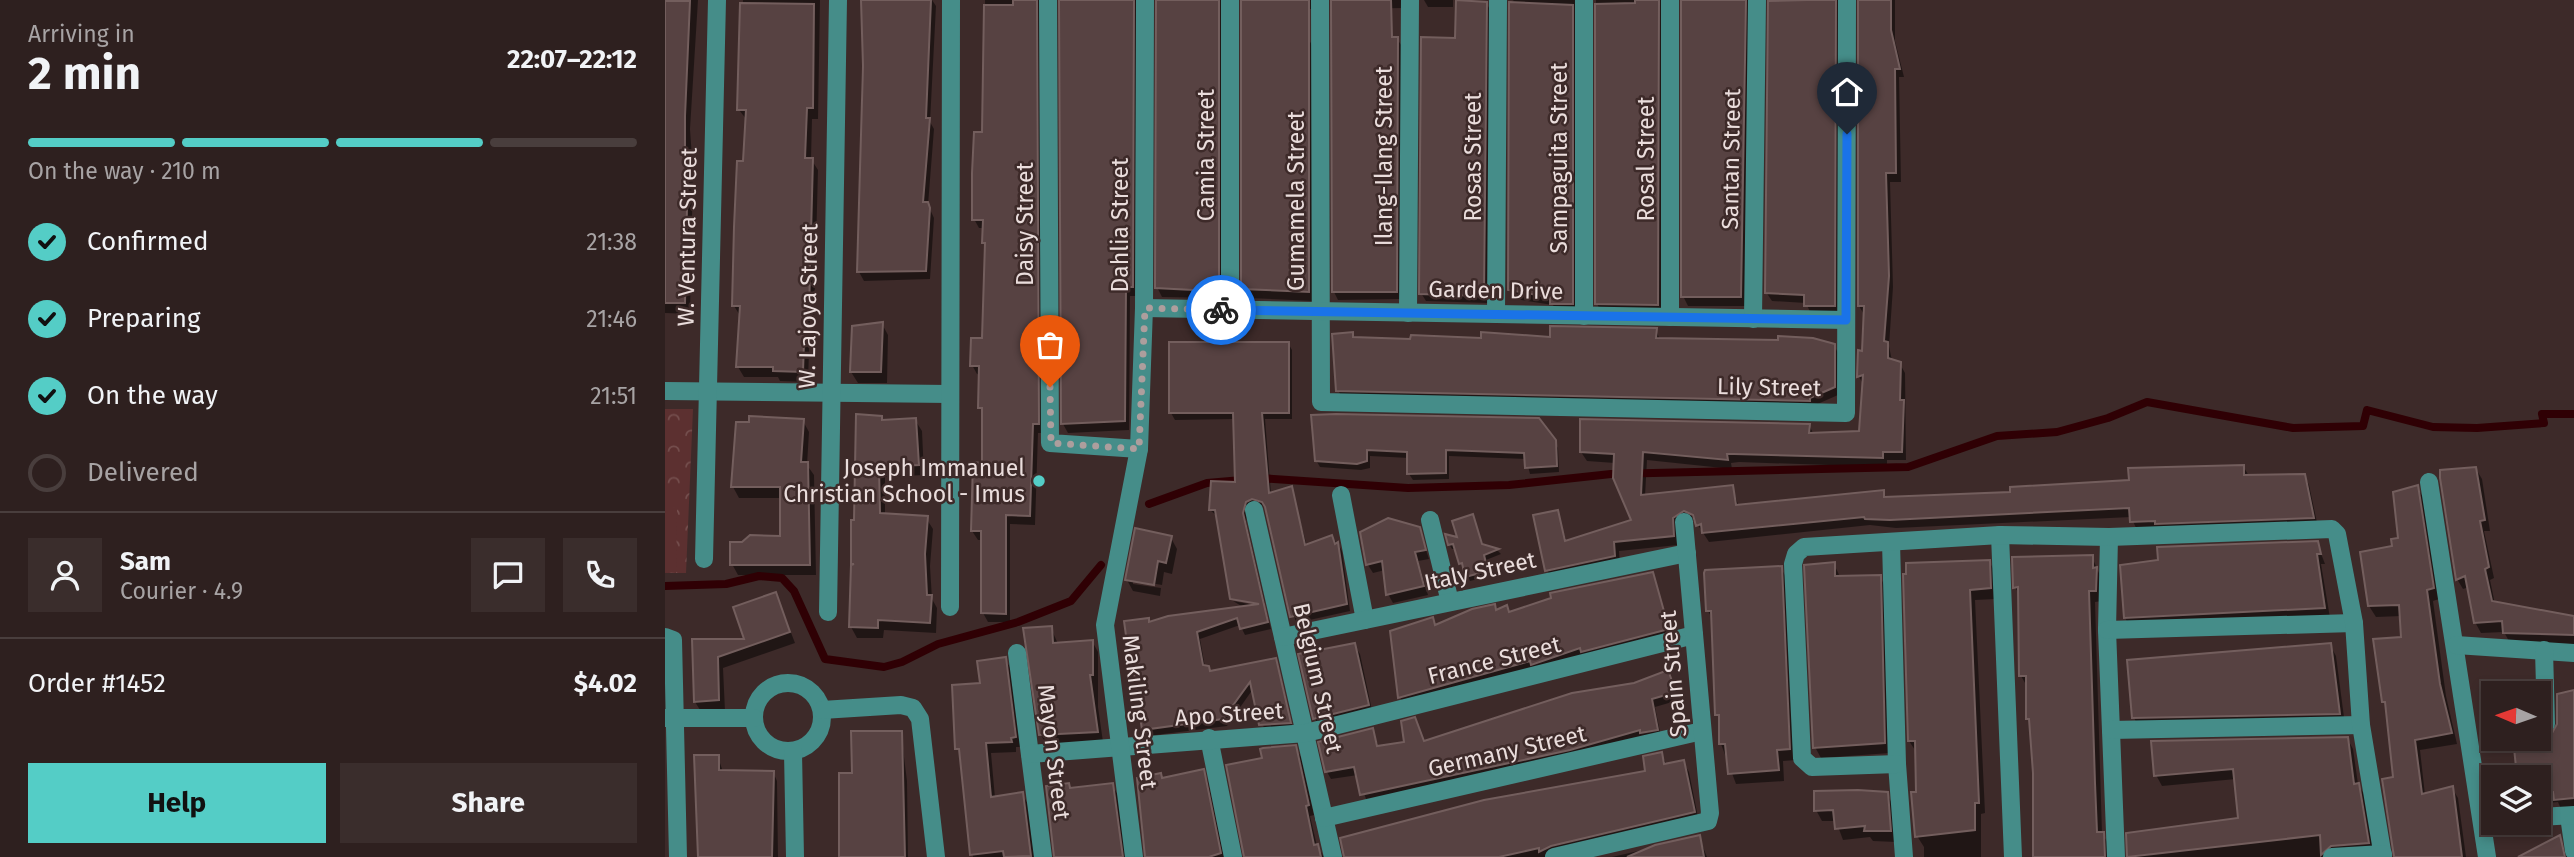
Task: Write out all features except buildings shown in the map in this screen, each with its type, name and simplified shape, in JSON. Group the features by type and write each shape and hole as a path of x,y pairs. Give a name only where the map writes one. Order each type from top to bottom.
{"street":[{"name":"W. Ventura Street","path":"704,559 717,0"},
{"name":"W. Lajoya Street","path":"828,612 838,0"},
{"path":"950,607 951,0"},
{"name":"Daisy Street","path":"1048,0 1051,443 1139,449"},
{"name":"Dahlia Street","path":"1139,449 1145,308 1146,0"},
{"name":"Camia Street","path":"1230,0 1230,310"},
{"name":"Gumamela Street","path":"1320,0 1321,402"},
{"name":"Ilang-Ilang Street","path":"1408,313 1410,0"},
{"name":"Rosas Street","path":"1496,314 1498,0"},
{"name":"Sampaguita Street","path":"1584,0 1584,316"},
{"name":"Rosal Street","path":"1670,0 1670,317"},
{"name":"Santan Street","path":"1753,319 1757,0"},
{"name":"Lily Street","path":"1321,402 1846,413 1847,0"},
{"name":"Garden Drive","path":"1145,308 1846,320"},
{"path":"665,391 950,394"},
{"name":"Makiling Street","path":"1134,857 1105,625 1139,449"},
{"path":"2429,482 2481,782"},
{"path":"1341,495 1365,620"},
{"name":"Belgium Street","path":"1254,510 1333,857"},
{"path":"1430,520 1450,602"},
{"name":"Spain Street","path":"1554,857 1708,821 1684,522"},
{"path":"1897,764 1812,767 1802,758 1793,564 1804,547 2000,535 2109,537 2332,530 2336,534 2354,623 2361,725 2383,856 2332,857"},
{"path":"2000,535 2013,857"},
{"path":"2109,537 2107,630 2116,857"},
{"path":"1891,542 1897,764 1904,857"},
{"name":"Italy Street","path":"1283,637 1687,553"},
{"path":"2107,630 2354,623"},
{"name":"France Street","path":"1306,733 1694,635"},
{"path":"669,639 671,823 678,857"},
{"path":"2456,645 2574,653"},
{"path":"2544,650 2545,681"},
{"name":"Mayon Street","path":"1017,653 1042,857"},
{"path":"785,682 801,685 815,695 822,710 821,729 810,744 793,752 774,749 759,737 754,718 758,701 769,688 785,682"},
{"path":"822,710 901,705 913,708 920,719 936,857"},
{"path":"669,718 754,718"},
{"path":"2111,730 2361,725"},
{"name":"Germany Street","path":"1324,818 1702,731"},
{"name":"Apo Street","path":"1030,754 1209,738 1306,733"},
{"path":"1209,738 1233,857"},
{"path":"793,752 795,857"},
{"path":"2551,816 2572,815 2574,851"},
{"path":"2487,857 2488,835"}],"green space":[{"path":"665,409 693,409 686,573 665,573"},
{"path":"665,508 677,508 676,573 665,572"}],"waterway":[{"path":"1259,478 1408,488 1509,485 1611,474 1908,467 1997,436 2057,432 2108,418 2147,402 2293,428 2363,426 2367,410 2433,427 2477,428 2544,423 2542,414 2574,414"},
{"path":"1149,504 1207,483 1242,480"},
{"path":"665,586 726,584 759,576 782,578 794,591 825,659 884,667 902,662 938,644 1018,622 1071,601 1101,565"}],"way so far":[{"path":"1050,387 1051,443 1139,449 1145,308 1221,310"}],"place":[{"name":"Joseph Immanuel Christian School - Imus","path":"1039,481"}],"route":[{"path":"1221,310 1846,320 1847,134"}]}
